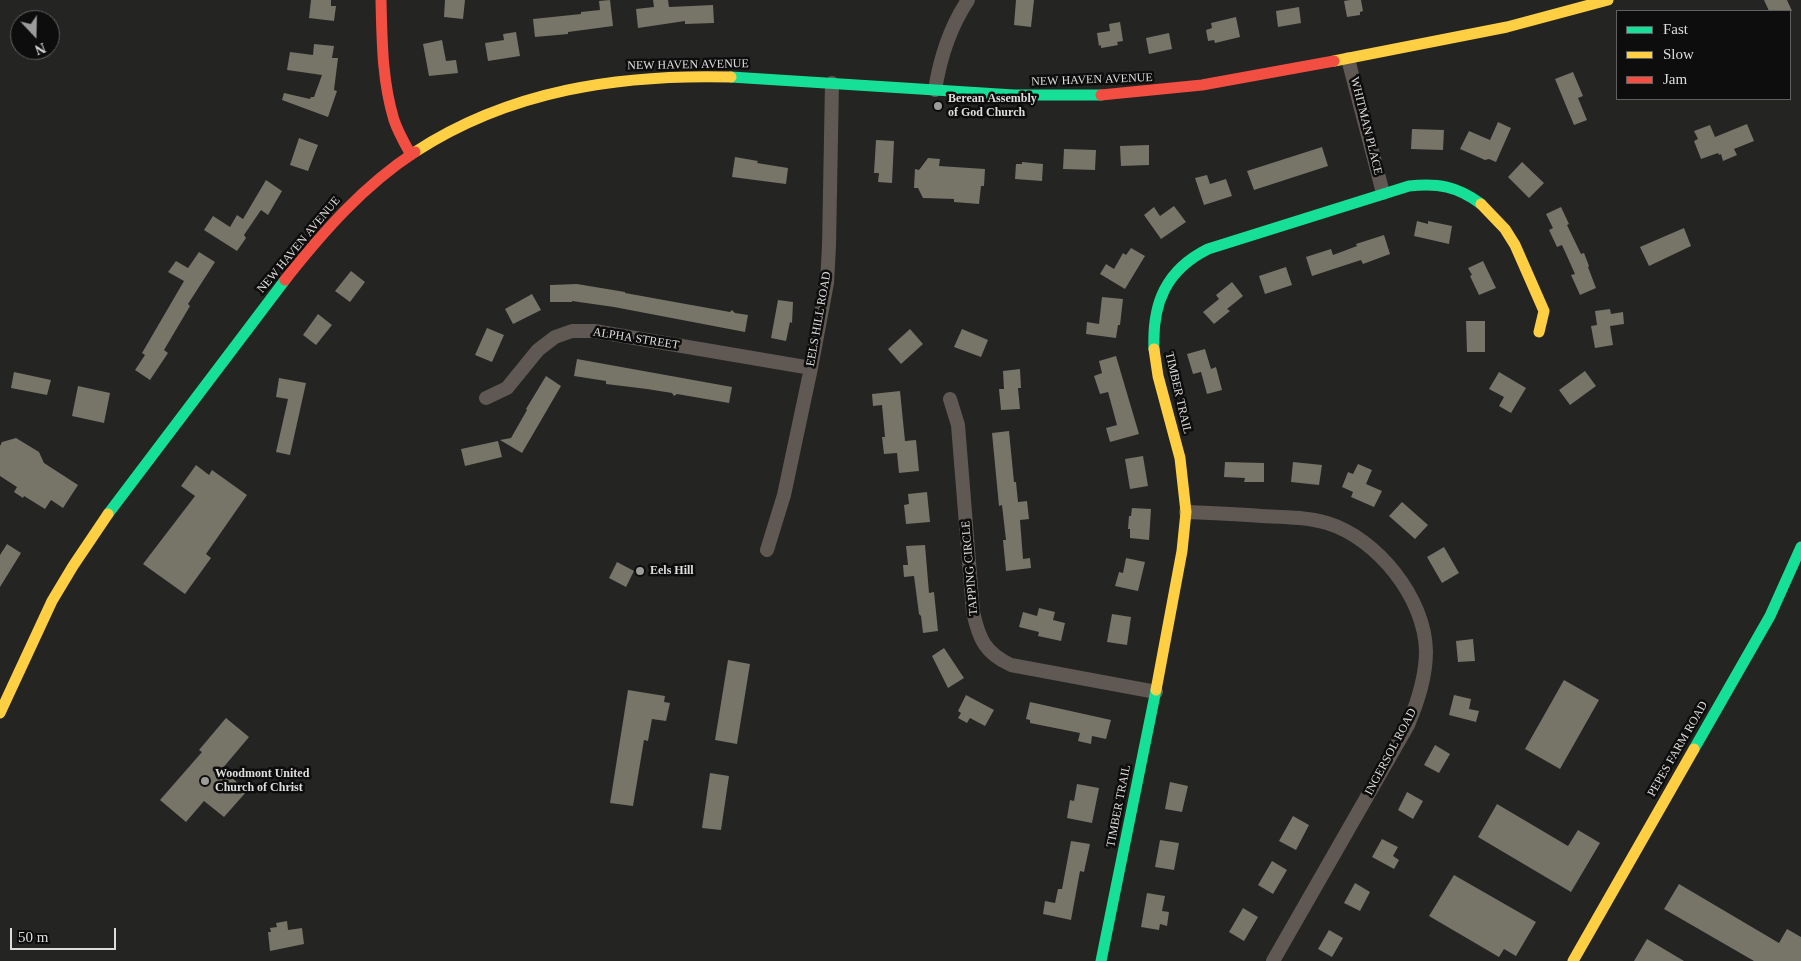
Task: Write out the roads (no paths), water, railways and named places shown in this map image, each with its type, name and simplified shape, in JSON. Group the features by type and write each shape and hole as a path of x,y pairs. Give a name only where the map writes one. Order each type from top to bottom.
{"main road":[{"path":"382,0 383,52 387,89 398,129 411,155"},
{"name":"NEW HAVEN AVENUE","path":"0,713 58,590 108,514 256,318 318,240 367,188 385,173 411,155 457,129 504,108 587,84 620,79 670,76 759,78 1033,96 1120,94 1206,85 1348,59 1502,29 1608,0"},
{"name":"TIMBER TRAIL","path":"1101,961 1156,692 1182,551 1186,512 1180,458 1154,355 1153,333 1156,307 1167,284 1180,267 1208,249 1409,186 1430,184 1447,186 1466,194 1480,203 1505,228 1515,245 1544,311 1539,332"},
{"name":"PEPES FARM ROAD","path":"1573,961 1770,616 1792,572 1801,546"}],"street":[{"path":"935,90 939,65 959,15 968,0"},
{"name":"WHITMAN PLACE","path":"1348,59 1383,193"},
{"name":"EELS HILL ROAD","path":"766,550 784,495 827,283 832,83"},
{"name":"ALPHA STREET","path":"486,398 507,388 546,342 563,333 572,331 594,331 811,368"},
{"name":"TAPPING CIRCLE","path":"950,399 958,425 973,612 985,647 992,654 1011,665 1156,692"},
{"name":"INGERSOL ROAD","path":"1186,512 1299,517 1329,523 1344,530 1377,552 1394,571 1408,593 1420,620 1424,637 1426,652 1424,677 1408,725 1273,961"}],"place":[{"name":"Berean Assembly of God Church","path":"938,106"},
{"name":"Eels Hill","path":"640,571"},
{"name":"Woodmont United Church of Christ","path":"205,781"}]}
